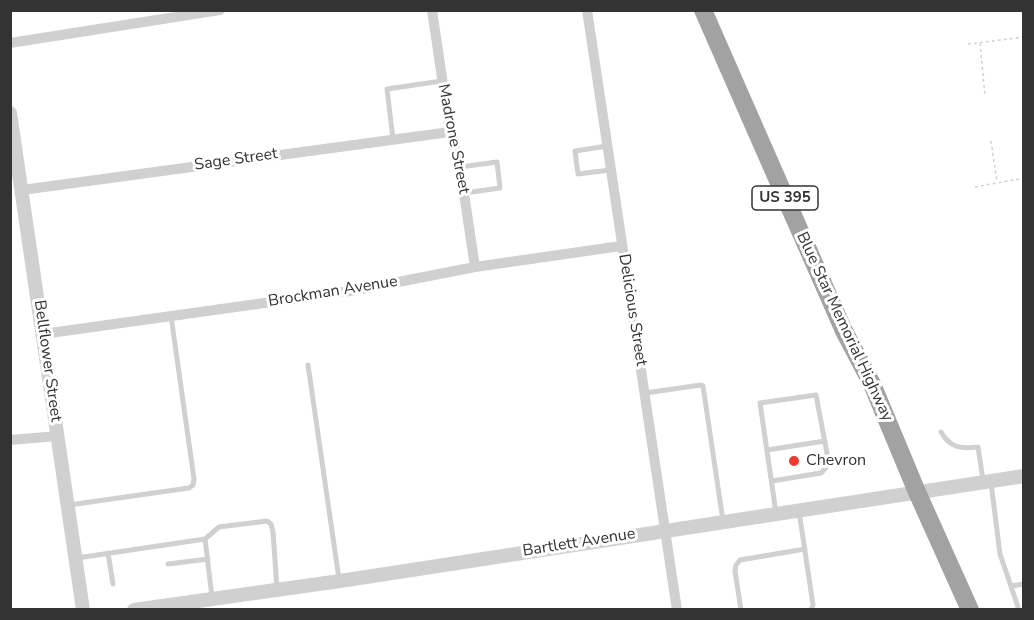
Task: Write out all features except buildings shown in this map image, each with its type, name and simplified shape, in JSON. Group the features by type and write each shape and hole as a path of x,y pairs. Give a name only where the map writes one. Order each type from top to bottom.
{"highway":[{"name":"Blue Star Memorial Highway","path":"704,10 844,331 872,384 917,492 970,609"}],"street":[{"path":"10,43 147,16 220,10"},
{"name":"Madrone Street","path":"432,10 450,132 460,167 474,267"},
{"name":"Delicious Street","path":"587,10 621,246 667,529 677,609"},
{"name":"Bellflower Street","path":"10,113 83,609"},
{"name":"Sage Street","path":"22,190 450,132"},
{"name":"Brockman Avenue","path":"43,334 357,290 474,267 621,246"},
{"path":"10,440 58,436"},
{"name":"Bartlett Avenue","path":"134,609 340,581 1023,476"}],"lane":[{"path":"393,139 387,89 442,81"},
{"path":"607,147 575,151 578,174 610,170"},
{"path":"460,167 497,162 500,188 464,193"},
{"path":"68,505 189,488 193,485 171,316"},
{"path":"308,365 340,581"},
{"path":"645,393 703,386 723,521"},
{"path":"771,481 821,473 830,464 816,395 760,403 771,481 776,513"},
{"path":"941,432 954,447 965,449 978,447 987,482 999,554 1020,609"},
{"path":"767,450 825,441"},
{"path":"799,509 813,605 811,609"},
{"path":"76,558 206,539 219,527 267,521 271,524 273,532 278,590"},
{"path":"206,539 213,599"},
{"path":"741,609 735,571 740,560 805,549"},
{"path":"108,553 113,584"},
{"path":"168,564 208,559"},
{"path":"1011,586 1023,584"}],"path":[{"path":"968,44 1023,37"},
{"path":"980,42 985,96"},
{"path":"991,141 997,182"},
{"path":"975,187 1023,178"}],"place":[{"name":"Chevron","path":"794,461"}]}
